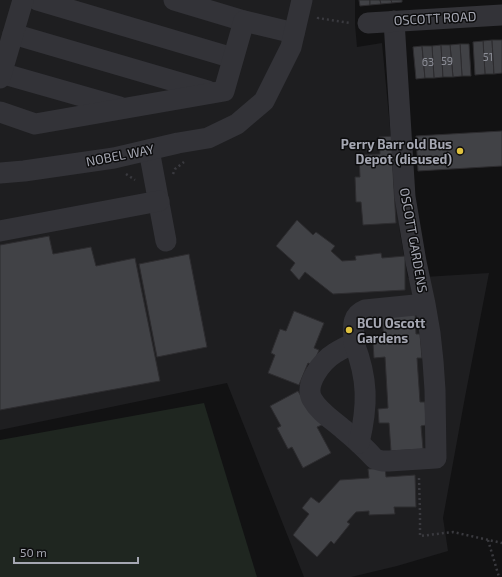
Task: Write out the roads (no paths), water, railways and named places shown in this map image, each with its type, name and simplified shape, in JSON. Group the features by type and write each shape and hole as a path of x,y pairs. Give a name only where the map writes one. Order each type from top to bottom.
{"street":[{"path":"23,0 1,75 124,108"},
{"path":"37,0 233,58"},
{"path":"174,0 294,34"},
{"name":"NOBEL WAY","path":"0,173 114,158 208,138 237,124 264,101 291,47 302,0"},
{"name":"OSCOTT ROAD","path":"368,23 502,15"},
{"path":"0,112 35,124 224,91 244,21"},
{"name":"OSCOTT GARDENS","path":"359,443 375,459 382,461 389,462 427,459 435,390 430,333 405,197 394,21"},
{"path":"13,34 213,93"},
{"path":"149,150 166,241"},
{"path":"0,231 159,201"},
{"path":"359,443 365,406 365,387 364,372 354,343 354,320 360,312 366,310 425,304"},
{"path":"354,343 335,353 325,361 312,381 310,389 312,398 319,408 359,443"}],"place":[{"name":"Perry Barr old Bus Depot (disused)","path":"460,151"},
{"name":"BCU Oscott Gardens","path":"349,330"}]}
